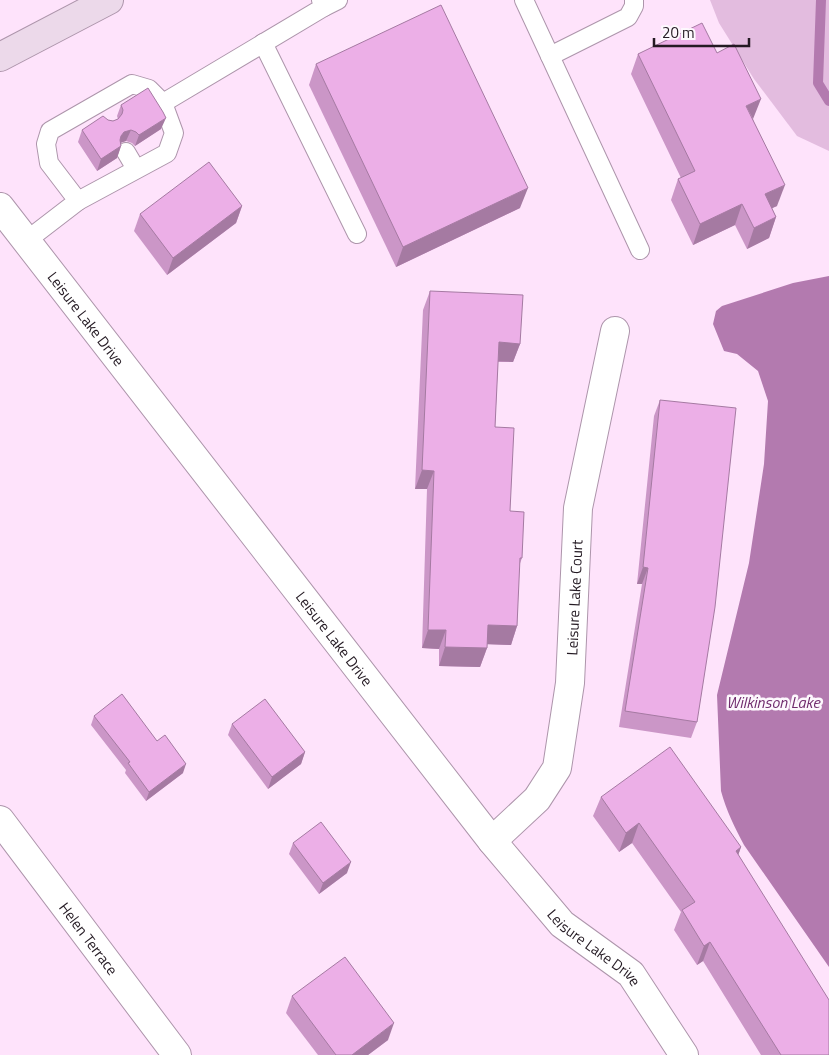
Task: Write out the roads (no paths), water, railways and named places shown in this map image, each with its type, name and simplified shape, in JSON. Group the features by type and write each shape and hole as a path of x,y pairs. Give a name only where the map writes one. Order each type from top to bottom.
{"main road":[{"path":"0,57 108,0"}],"street":[{"name":"Leisure Lake Drive","path":"0,208 492,841 562,924 631,974 684,1055"},
{"name":"Leisure Lake Court","path":"492,841 537,799 557,768 570,683 578,508 615,331"},
{"name":"Helen Terrace","path":"0,820 177,1055"}],"lane":[{"path":"524,0 640,250"},
{"path":"550,56 628,17 634,6 634,0"},
{"path":"163,103 327,2"},
{"path":"263,43 357,234"},
{"path":"26,241 78,201 167,153 174,133 163,103 149,89 132,84 100,111 50,132 46,144 49,163 78,201"},
{"path":"126,152 136,169"}],"water":[{"name":"Wilkinson Lake","path":"829,276 829,967 744,845 728,812 721,791 717,695 749,563 764,464 768,401 758,371 737,354 724,351 713,324 716,311 722,306 793,283"}],"waterway":[{"path":"821,0 818,83 829,101"}]}
